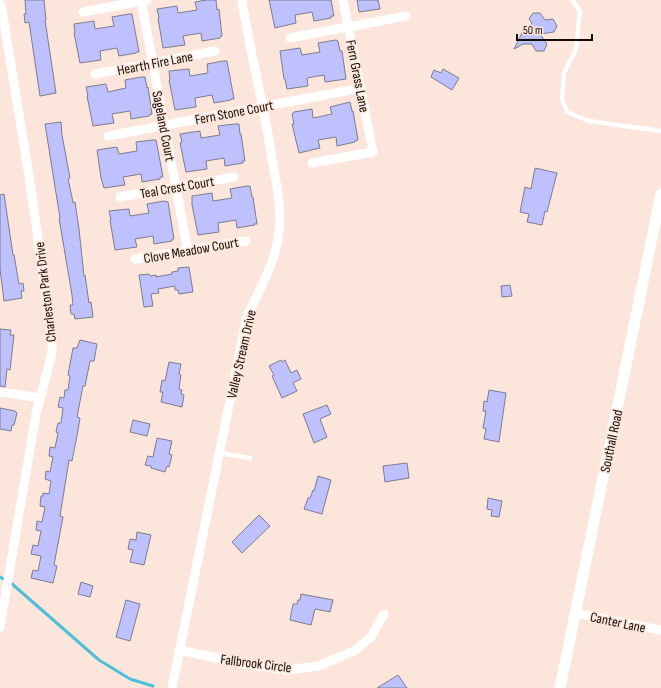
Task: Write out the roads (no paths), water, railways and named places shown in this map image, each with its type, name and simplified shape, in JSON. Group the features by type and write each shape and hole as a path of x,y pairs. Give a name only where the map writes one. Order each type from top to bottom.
{"street":[{"path":"83,12 143,0"},
{"name":"Sageland Court","path":"143,0 152,64 188,252"},
{"name":"Valley Stream Drive","path":"172,688 247,316 265,280 274,254 279,232 280,207 265,112 242,0"},
{"name":"Fern Grass Lane","path":"312,163 373,152 344,0"},
{"name":"Charleston Park Drive","path":"0,4 28,170 52,335 52,353 40,398 0,627"},
{"path":"290,38 406,16"},
{"name":"Hearth Fire Lane","path":"95,74 214,51"},
{"name":"Fern Stone Court","path":"108,136 361,88"},
{"name":"Teal Crest Court","path":"120,197 234,177"},
{"name":"Southall Road","path":"560,688 661,194"},
{"name":"Clove Meadow Court","path":"135,259 188,252 246,241"},
{"path":"0,392 40,398"},
{"name":"Canter Lane","path":"575,613 661,630"},
{"name":"Fallbrook Circle","path":"179,650 246,664 287,670 318,666 354,651 372,637 384,614"}],"lane":[{"path":"572,0 580,11 576,49 564,73 562,99 566,112 590,121 661,131"},
{"path":"219,452 250,458"}],"waterway":[{"path":"0,577 11,583 99,660 130,679 153,686"}]}
